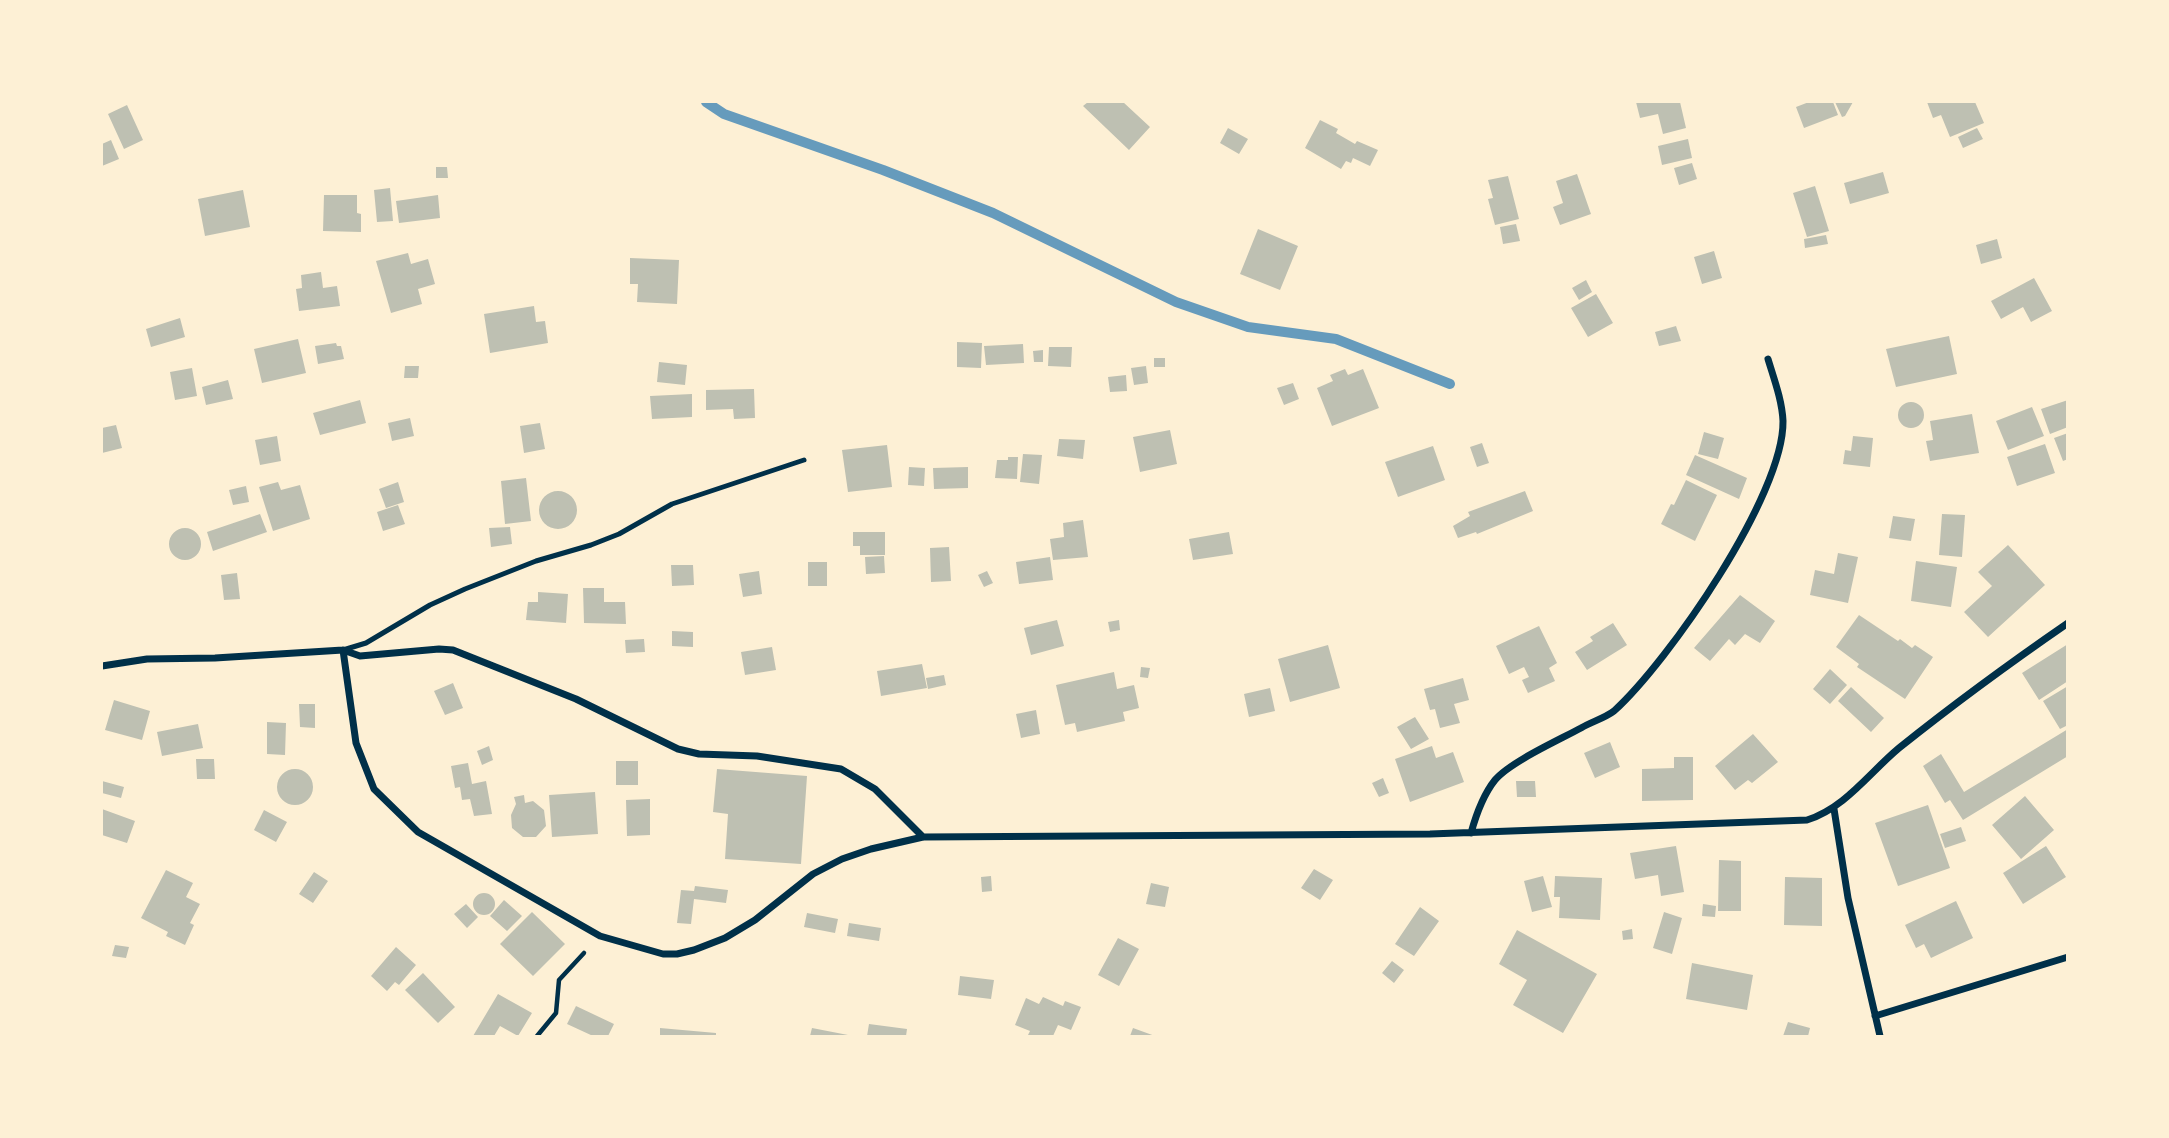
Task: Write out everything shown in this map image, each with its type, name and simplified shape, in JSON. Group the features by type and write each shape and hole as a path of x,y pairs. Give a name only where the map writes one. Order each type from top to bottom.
{"street":[{"path":"1471,833 1478,810 1496,779 1517,763 1612,713 1642,681 1690,618 1751,524 1778,457 1783,422 1768,359"},
{"path":"343,650 356,743 374,789 418,832 600,936 663,954 677,954 725,938 755,920 800,883 832,864 871,849 923,837 1471,833 1796,822 1834,809 1896,751 1960,700 2067,623"},
{"path":"102,666 147,659 215,658 343,650 360,656 453,650 576,699 678,749 699,754 757,756 841,769 875,789 923,837"},
{"path":"1834,809 1848,898 1880,1037"},
{"path":"1875,1016 2067,957"}],"lane":[{"path":"343,650 366,643 430,605 465,589 536,561 619,534 672,504 804,460"}],"path":[{"path":"537,1037 556,1013 559,980 600,936"}],"building":[{"path":"1088,102 1123,102 1150,127 1129,150 1083,106"},
{"path":"1636,102 1680,102 1686,128 1663,134 1658,114 1640,118"},
{"path":"1809,102 1833,102 1838,115 1804,128 1796,107"},
{"path":"1835,102 1853,102 1842,117"},
{"path":"1927,102 1975,102 1984,123 1950,137 1941,115 1933,118"},
{"path":"127,105 143,140 124,149 108,114"},
{"path":"1320,120 1338,129 1336,133 1355,144 1357,141 1378,150 1370,166 1353,158 1351,163 1346,161 1341,169 1305,148"},
{"path":"1228,128 1248,139 1239,154 1220,143"},
{"path":"1977,128 1983,139 1963,148 1958,137"},
{"path":"1688,139 1692,158 1662,165 1658,146"},
{"path":"111,140 119,159 102,166 102,144"},
{"path":"1692,163 1697,179 1679,185 1674,168"},
{"path":"436,167 447,167 448,178 436,178"},
{"path":"1883,172 1889,193 1850,204 1844,183"},
{"path":"1577,174 1591,214 1560,225 1553,207 1563,203 1556,181"},
{"path":"1508,176 1519,219 1495,225 1488,199 1493,198 1488,180"},
{"path":"1815,186 1829,231 1807,237 1793,193"},
{"path":"390,188 393,221 377,222 374,190"},
{"path":"243,190 250,227 205,236 198,199"},
{"path":"324,195 357,195 361,232 323,231"},
{"path":"438,195 440,218 399,223 396,201"},
{"path":"1516,224 1520,241 1503,244 1500,227"},
{"path":"1258,229 1298,246 1280,290 1240,274"},
{"path":"1826,235 1828,244 1805,248 1804,239"},
{"path":"1997,239 2002,258 1981,264 1976,245"},
{"path":"1714,251 1722,278 1702,284 1694,257"},
{"path":"408,253 411,264 428,259 435,284 418,289 422,304 391,313 376,261"},
{"path":"630,258 679,260 677,304 637,302 638,284 630,284"},
{"path":"321,272 323,288 337,286 340,306 299,311 296,289 302,288 301,275"},
{"path":"2034,278 2052,311 2031,322 2023,307 2001,319 1991,301"},
{"path":"1586,280 1592,292 1579,300 1572,288"},
{"path":"1596,294 1613,323 1588,337 1571,308"},
{"path":"534,306 536,322 545,321 548,343 490,353 484,314"},
{"path":"180,318 185,337 151,347 146,329"},
{"path":"1676,326 1681,341 1659,346 1655,332"},
{"path":"1949,336 1957,374 1896,387 1886,349"},
{"path":"298,339 306,373 262,383 254,349"},
{"path":"957,342 982,343 981,368 957,367"},
{"path":"336,343 341,346 344,359 318,364 315,346"},
{"path":"1023,344 1024,363 986,365 984,346"},
{"path":"1049,347 1072,347 1071,367 1048,366"},
{"path":"1043,350 1043,362 1034,362 1033,351"},
{"path":"1154,358 1165,358 1165,367 1154,367"},
{"path":"659,362 687,365 685,385 657,382"},
{"path":"405,366 419,366 418,378 404,378"},
{"path":"1146,366 1148,383 1134,385 1131,368"},
{"path":"192,368 197,396 175,400 170,372"},
{"path":"1345,369 1348,375 1363,369 1379,408 1332,426 1317,388 1333,381 1330,375"},
{"path":"1126,375 1127,391 1110,392 1108,377"},
{"path":"228,380 233,399 206,405 202,387"},
{"path":"1293,383 1299,399 1284,405 1277,388"},
{"path":"754,389 755,418 734,419 733,409 706,410 706,390"},
{"path":"692,394 692,417 652,419 650,396"},
{"path":"360,400 366,423 320,435 313,413"},
{"path":"2068,400 2068,427 2050,434 2041,409"},
{"path":"1911,402 1920,406 1924,415 1920,424 1911,428 1902,424 1898,415 1902,406"},
{"path":"2032,407 2044,436 2008,450 1996,421"},
{"path":"1972,414 1979,453 1930,461 1926,441 1933,440 1930,421"},
{"path":"410,418 414,436 392,441 388,423"},
{"path":"540,423 545,449 524,453 520,426"},
{"path":"116,425 122,448 102,453 102,428"},
{"path":"1170,430 1177,464 1140,472 1133,437"},
{"path":"1704,432 1724,438 1718,459 1698,454"},
{"path":"2068,433 2068,459 2063,461 2054,438"},
{"path":"277,436 281,461 260,465 255,440"},
{"path":"1853,436 1873,438 1870,467 1843,464 1845,450 1851,451"},
{"path":"1059,439 1085,440 1083,459 1057,456"},
{"path":"1482,443 1489,463 1477,467 1470,447"},
{"path":"2045,444 2055,473 2017,486 2007,457"},
{"path":"887,445 892,487 848,492 842,450"},
{"path":"1433,446 1445,480 1398,497 1385,462"},
{"path":"1023,454 1042,455 1039,484 1020,482"},
{"path":"1695,455 1747,478 1739,499 1686,475"},
{"path":"1008,457 1018,457 1017,479 995,478 997,460 1008,460"},
{"path":"909,467 925,468 924,486 908,485"},
{"path":"968,467 968,488 934,489 933,468"},
{"path":"526,478 531,521 505,524 501,481"},
{"path":"1686,480 1717,495 1695,541 1661,524"},
{"path":"278,482 281,490 300,485 310,519 273,531 259,487"},
{"path":"398,482 404,502 386,508 379,489"},
{"path":"246,486 249,502 233,505 229,490"},
{"path":"558,491 571,497 577,510 571,523 558,529 545,523 539,510 545,497"},
{"path":"1525,491 1533,511 1477,534 1476,532 1458,538 1453,526 1470,516 1468,512"},
{"path":"398,505 405,524 383,531 377,512"},
{"path":"260,514 267,532 213,551 207,532"},
{"path":"1942,514 1965,515 1962,557 1939,555"},
{"path":"1893,516 1915,519 1911,541 1889,538"},
{"path":"1083,520 1088,557 1053,560 1050,539 1064,537 1063,523"},
{"path":"510,527 512,544 491,547 489,528"},
{"path":"185,528 197,532 201,544 197,556 185,560 173,556 169,544 173,532"},
{"path":"853,532 885,532 885,555 860,555 860,546 853,546"},
{"path":"1229,532 1233,554 1193,560 1189,539"},
{"path":"2008,545 2045,585 1988,637 1964,612 1992,586 1978,572"},
{"path":"949,547 951,581 931,582 930,548"},
{"path":"1838,553 1858,557 1848,603 1810,595 1815,570 1834,574"},
{"path":"884,556 885,573 866,574 865,557"},
{"path":"1050,557 1053,580 1019,584 1016,562"},
{"path":"1916,561 1957,567 1951,607 1911,601"},
{"path":"808,562 827,562 827,586 808,586"},
{"path":"671,565 693,565 694,585 672,586"},
{"path":"759,571 762,594 743,597 739,574"},
{"path":"987,571 993,583 984,587 978,575"},
{"path":"237,573 240,599 224,600 221,575"},
{"path":"583,588 604,588 604,602 625,602 626,624 584,623"},
{"path":"538,592 568,594 566,623 526,620 528,602 538,602"},
{"path":"1740,595 1775,621 1760,643 1745,634 1735,645 1729,639 1710,661 1694,648"},
{"path":"1859,615 1898,641 1900,639 1912,648 1915,645 1933,657 1905,699 1857,667 1859,664 1836,647"},
{"path":"1057,620 1064,646 1031,655 1024,628"},
{"path":"1119,620 1120,630 1110,632 1108,622"},
{"path":"1613,623 1627,645 1587,670 1575,652 1593,641 1590,637"},
{"path":"1539,626 1557,663 1549,668 1555,681 1528,693 1522,680 1529,677 1524,667 1509,674 1496,646"},
{"path":"672,631 693,632 693,647 672,646"},
{"path":"644,639 645,652 626,653 625,640"},
{"path":"2068,644 2068,681 2039,700 2022,673"},
{"path":"1328,645 1340,688 1290,702 1278,659"},
{"path":"772,647 776,670 745,675 741,652"},
{"path":"922,664 927,688 881,696 877,671"},
{"path":"1141,667 1150,668 1148,678 1140,677"},
{"path":"1830,669 1847,685 1830,704 1813,689"},
{"path":"1114,672 1117,689 1134,685 1139,708 1123,712 1125,721 1077,732 1075,723 1065,725 1056,685"},
{"path":"944,675 946,685 928,689 926,678"},
{"path":"1463,678 1469,700 1454,704 1460,723 1440,728 1435,709 1430,710 1424,689"},
{"path":"453,683 463,708 445,715 434,691"},
{"path":"2068,686 2068,725 2060,729 2043,701"},
{"path":"1851,687 1884,718 1871,732 1838,701"},
{"path":"1270,688 1275,711 1249,717 1244,694"},
{"path":"114,700 150,711 142,740 105,730"},
{"path":"299,704 315,704 315,728 300,727"},
{"path":"1036,710 1040,734 1021,738 1016,714"},
{"path":"1415,717 1429,739 1411,749 1397,727"},
{"path":"267,722 286,723 285,755 267,754"},
{"path":"198,724 203,748 162,756 157,732"},
{"path":"2068,729 2068,756 1963,820 1950,800 1945,803 1923,766 1941,754 1964,792"},
{"path":"1753,734 1778,762 1752,783 1748,780 1735,790 1715,766"},
{"path":"1610,742 1620,767 1595,778 1584,753"},
{"path":"489,746 493,760 482,765 477,751"},
{"path":"1432,746 1436,758 1453,752 1464,782 1410,802 1395,759"},
{"path":"1674,757 1693,757 1693,800 1642,801 1642,769 1674,768"},
{"path":"196,759 214,759 215,779 197,779"},
{"path":"616,761 638,761 638,785 616,785"},
{"path":"468,763 472,784 486,781 492,814 474,816 470,799 462,800 460,787 455,788 451,766"},
{"path":"295,769 308,774 313,787 308,800 295,805 282,800 277,787 282,774"},
{"path":"717,769 807,776 801,864 725,859 728,814 713,812"},
{"path":"1383,778 1389,793 1379,797 1372,783"},
{"path":"102,781 124,787 121,798 102,793"},
{"path":"1516,781 1535,781 1536,797 1517,797"},
{"path":"595,792 598,834 552,837 549,795"},
{"path":"524,795 525,803 533,801 544,810 546,826 536,837 523,837 512,828 511,815 516,804 514,797"},
{"path":"2025,796 2054,830 2021,859 1992,825"},
{"path":"650,799 650,835 627,836 626,800"},
{"path":"1928,805 1950,868 1898,886 1875,823"},
{"path":"102,809 135,821 127,843 102,835"},
{"path":"264,810 287,822 276,842 254,830"},
{"path":"1961,827 1966,841 1945,848 1940,834"},
{"path":"1676,846 1684,892 1661,896 1658,875 1635,879 1630,853"},
{"path":"2046,846 2066,877 2023,904 2003,873"},
{"path":"1719,860 1741,861 1741,911 1718,911"},
{"path":"1314,869 1333,880 1320,900 1301,888"},
{"path":"166,870 193,883 186,897 200,904 190,923 194,925 185,945 166,936 168,932 141,918"},
{"path":"314,872 328,881 313,903 299,894"},
{"path":"991,876 992,891 982,892 981,877"},
{"path":"1543,876 1552,907 1532,912 1524,881"},
{"path":"1555,876 1602,878 1600,920 1559,918 1560,897 1554,897"},
{"path":"1785,877 1822,878 1822,926 1784,925"},
{"path":"1151,883 1169,887 1165,907 1146,904"},
{"path":"695,886 728,890 726,903 694,899 691,924 677,923 681,890 694,891"},
{"path":"484,893 492,896 495,904 492,912 484,915 476,912 473,904 476,896"},
{"path":"504,900 522,916 507,931 490,916"},
{"path":"1956,901 1973,938 1931,958 1924,944 1916,948 1905,925"},
{"path":"466,904 478,917 467,928 454,914"},
{"path":"1703,904 1716,906 1715,917 1702,916"},
{"path":"1420,907 1439,921 1414,956 1395,944"},
{"path":"532,912 565,944 533,976 500,944"},
{"path":"1664,912 1682,918 1672,954 1653,948"},
{"path":"807,913 838,919 835,933 804,927"},
{"path":"849,923 881,928 879,941 847,936"},
{"path":"1632,929 1633,939 1623,940 1622,931"},
{"path":"1517,930 1597,974 1563,1033 1513,1005 1527,980 1499,964"},
{"path":"1118,938 1139,949 1119,986 1098,975"},
{"path":"115,945 129,947 126,958 112,956"},
{"path":"396,947 416,965 399,985 395,982 387,991 371,976"},
{"path":"1392,961 1404,970 1394,983 1382,973"},
{"path":"1692,963 1753,975 1747,1010 1686,999"},
{"path":"423,973 455,1007 438,1023 405,990"},
{"path":"960,976 994,980 991,999 958,995"},
{"path":"498,994 532,1013 518,1036 500,1026 494,1036 473,1036"},
{"path":"1043,997 1063,1006 1065,1001 1081,1007 1071,1030 1058,1025 1053,1036 1032,1036 1028,1035 1030,1031 1015,1025 1026,998 1039,1004"},
{"path":"576,1006 614,1024 608,1036 593,1036 567,1024"},
{"path":"1788,1022 1810,1028 1808,1036 1783,1036"},
{"path":"869,1024 907,1029 906,1036 867,1036"},
{"path":"660,1028 716,1033 716,1036 660,1036"},
{"path":"812,1028 848,1035 848,1036 810,1036"},
{"path":"1133,1028 1155,1036 1130,1036"}],"waterway":[{"path":"706,102 724,114 883,170 993,213 1176,302 1248,327 1336,339 1450,384"}]}
